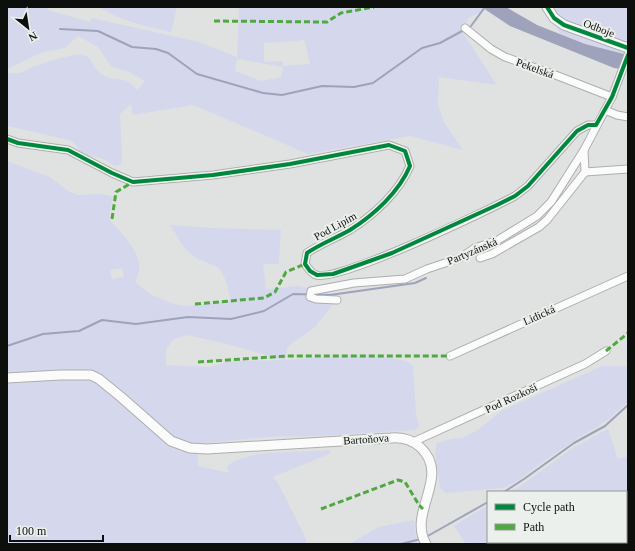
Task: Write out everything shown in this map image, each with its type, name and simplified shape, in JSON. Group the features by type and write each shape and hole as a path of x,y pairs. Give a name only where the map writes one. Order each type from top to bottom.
{"street":[{"name":"Odboje","path":"547,7 554,18 564,25 628,48"},
{"name":"Pekelská","path":"465,28 491,49 505,57 612,97"},
{"path":"628,55 612,97 584,150 585,172 628,169"},
{"path":"605,110 617,115 628,117"},
{"name":"Pod Lipím","path":"7,139 18,143 68,150 112,173 133,182 236,171 334,156 389,145 405,151 410,166 406,176 396,190 372,214 350,230 315,247 307,253 305,264 310,271 317,276 333,274 392,253 515,196 528,186 577,131 583,127 596,125"},
{"name":"Partyzánská","path":"337,300 316,299 310,297 311,291 354,283 404,279 427,269 460,258 475,248 498,240 537,216 551,202 584,150"},
{"name":"Partyzánská","path":"480,258 492,254 547,220 585,172"},
{"name":"Lidická","path":"450,356 628,276"},
{"name":"Pod Rozkoší","path":"413,442 585,364 606,351"},
{"name":"Bartoňova","path":"7,378 60,374 91,375 99,379 122,397 171,441 190,448 207,449 391,438 404,438 413,442"},
{"path":"413,442 425,452 432,468 431,481 420,524 421,534 426,544"}],"shaded area":[{"path":"7,7 47,7 48,10 90,22 92,18 199,42 237,57 239,7 484,7 486,10 468,18 463,33 497,85 439,77 438,104 444,122 463,150 410,136 308,154 193,105 133,115 131,104 120,114 122,159 121,164 117,166 103,159 82,153 75,143 69,140 7,126 7,73 20,73 32,67 67,56 80,54 87,57 101,74 110,78 130,82 137,90 145,81 129,72 112,67 98,47 78,36 65,48 43,52 7,69","holes":["304,39 310,64 283,66 283,61 264,62 264,43 298,41","237,59 283,67 281,77 261,81 235,71"]},
{"path":"99,7 177,7 171,32 124,19"},
{"path":"484,7 506,7 537,25 585,44 628,55 628,70 614,68 510,26 486,10"},
{"path":"547,7 628,7 628,55 585,44 560,34"},
{"path":"7,161 50,177 65,189 77,195 100,194 113,196 109,219 129,242 137,256 139,270 135,282 150,294 174,304 186,306 231,301 226,281 219,268 196,258 185,249 170,225 281,230 279,264 263,264 266,289 298,286 321,291 327,290 338,298 314,328 288,346 285,360 353,356 391,358 405,361 413,366 416,415 419,424 419,427 415,430 316,436 267,437 198,444 198,466 230,473 227,469 228,465 250,456 277,452 330,450 331,452 329,454 273,477 277,481 307,544 7,544","holes":["122,268 124,277 112,279 110,270","186,335 227,344 283,360 230,361 210,367 166,365 166,349 173,340"]},
{"path":"602,366 628,366 628,401 610,418 541,463 519,480 504,488 446,493 440,488 435,453 437,443 462,438 479,429 501,411"},
{"path":"608,429 618,459 628,456 628,500 627,491 512,491 522,485 574,447"},
{"path":"487,506 487,543 602,544 466,544 454,526"},
{"path":"414,520 417,544 350,544 378,527"}],"waterway":[{"path":"468,28 485,7"},
{"path":"60,29 98,31 132,47 156,49 168,53 197,74 263,93 282,95 322,86 354,87 373,83 422,48 440,43 464,30"},
{"path":"7,346 43,334 79,331 102,320 136,324 188,317 231,319 264,311 293,294 330,295 415,283 426,278"},
{"path":"506,491 574,443 605,426 628,405"},
{"path":"426,537 487,503"},
{"path":"401,544 421,539"}],"marked path":[{"path":"214,21 327,22 341,13 374,7"},
{"path":"112,219 116,192 133,182"},
{"path":"195,304 264,298 275,292 286,272 305,264"},
{"path":"606,351 628,333"},
{"path":"198,362 287,356 450,356"},
{"path":"321,509 398,480 405,482 423,509"}],"cycle path":[{"path":"547,7 554,18 564,25 628,48"},
{"path":"7,139 18,143 68,150 112,173 133,182 213,175 290,164 389,145 405,151 410,166 393,194 377,210 359,224 307,253 305,264 310,271 317,275 333,274 392,253 515,196 528,186 577,131 588,125 596,125 612,97 628,55"}]}
